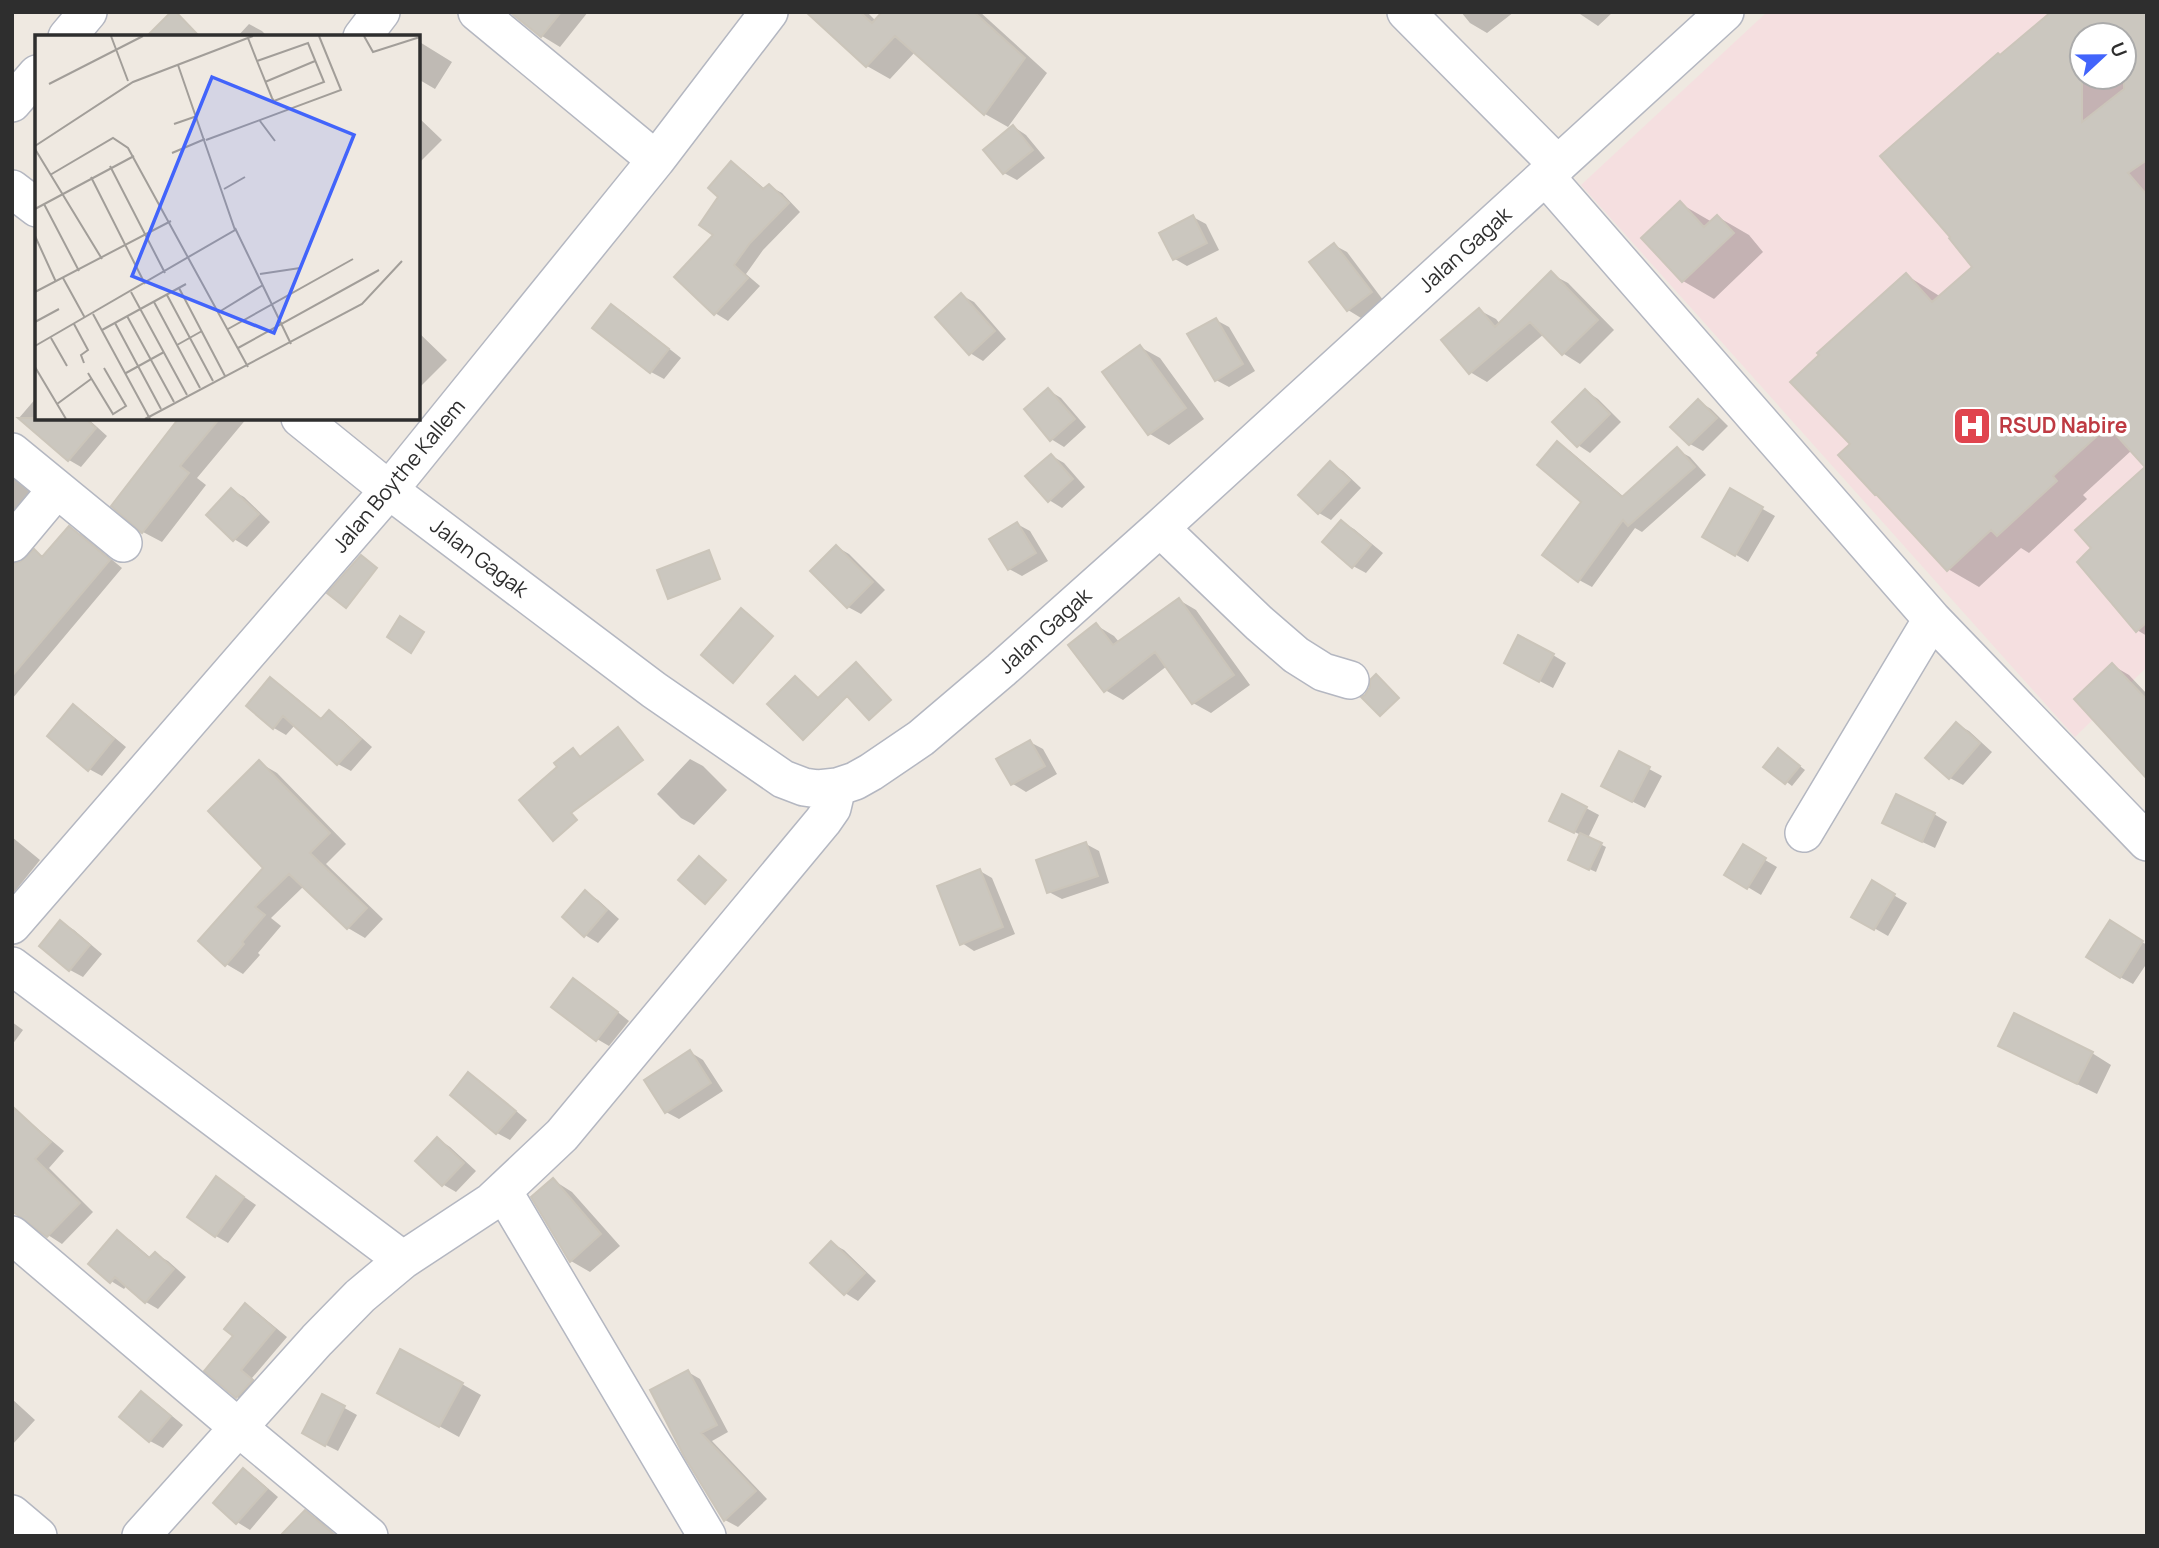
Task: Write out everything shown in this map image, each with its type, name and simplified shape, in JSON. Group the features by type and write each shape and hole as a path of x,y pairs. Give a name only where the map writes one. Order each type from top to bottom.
{"street":[{"path":"69,35 88,12"},
{"path":"364,35 381,12"},
{"path":"477,12 656,160"},
{"name":"Jalan Boythe Kallem","path":"12,925 389,490 656,160 769,12"},
{"path":"1406,12 1552,171 1932,619 2147,842"},
{"name":"Jalan Gagak","path":"302,420 389,490 654,691 783,779 804,787 837,787 871,772 921,738 1001,670 1725,12"},
{"path":"12,103 35,76"},
{"path":"12,189 35,206"},
{"path":"12,452 123,543"},
{"path":"12,543 57,489"},
{"path":"1160,528 1259,624 1296,655 1323,672 1350,680"},
{"path":"1804,833 1932,619"},
{"path":"141,1536 360,1296 403,1260 491,1202 562,1135 814,831 832,808 837,787"},
{"path":"12,967 403,1260"},
{"path":"503,1191 707,1536"},
{"path":"12,1236 369,1536"},
{"path":"12,1514 37,1536"}],"shaded area":[{"name":"RSUD Nabire","path":"1767,12 2147,12 2147,667 2075,737 1581,185"}],"building":[{"path":"171,12 176,12 198,35 148,35"},
{"path":"510,12 561,12 541,37"},
{"path":"806,12 860,12 872,23 882,12 974,12 1025,58 984,115 895,36 866,67"},
{"path":"2051,12 2147,12 2147,160 2128,173 2147,195 2147,622 2136,632 2077,562 2091,548 2075,530 2145,467 2108,426 2053,476 2057,481 1997,536 1991,530 1947,571 1838,455 1850,444 1790,382 1819,355 1817,353 1906,273 1932,302 1972,267 1950,237 1880,156 1998,53 2000,55"},
{"path":"1013,125 1033,150 1003,174 983,150"},
{"path":"731,161 763,189 769,184 789,203 750,243 734,265 748,278 714,315 674,277 713,235 699,225 718,197 708,188"},
{"path":"1680,201 1704,227 1717,215 1734,233 1682,282 1641,238"},
{"path":"1193,215 1207,243 1173,260 1159,233"},
{"path":"1334,243 1372,292 1347,311 1309,262"},
{"path":"1551,271 1598,320 1562,355 1530,322 1469,374 1441,340 1479,308 1495,327"},
{"path":"961,293 995,331 969,355 935,317"},
{"path":"611,304 669,349 650,373 592,328"},
{"path":"1216,318 1243,364 1215,381 1187,334"},
{"path":"1140,345 1186,408 1148,435 1102,372"},
{"path":"1048,388 1075,419 1050,441 1024,409"},
{"path":"1585,389 1610,414 1577,447 1552,422"},
{"path":"1698,399 1717,418 1689,445 1670,427"},
{"path":"18,418 87,420 96,428 68,461"},
{"path":"177,420 218,420 180,466 189,473 142,533 111,506"},
{"path":"1557,441 1622,497 1677,447 1695,467 1628,526 1623,520 1578,582 1542,555 1581,502 1537,465"},
{"path":"1051,454 1073,479 1048,502 1025,476"},
{"path":"1330,461 1350,480 1318,514 1298,495"},
{"path":"231,488 259,514 233,541 206,515"},
{"path":"1730,488 1763,507 1735,556 1702,537"},
{"path":"1341,520 1371,545 1352,568 1322,542"},
{"path":"1017,522 1036,553 1008,570 989,539"},
{"path":"69,526 110,560 12,676 12,563 20,562 34,549 42,557"},
{"path":"836,545 873,582 847,608 810,571"},
{"path":"709,550 720,579 668,599 657,570"},
{"path":"361,555 377,568 346,608 327,593"},
{"path":"1179,598 1234,675 1192,704 1155,652 1104,692 1068,645 1096,623 1113,645"},
{"path":"741,608 773,636 733,683 701,655"},
{"path":"400,616 424,632 411,653 387,637"},
{"path":"1518,635 1554,654 1539,682 1504,663"},
{"path":"856,662 891,700 869,720 847,696 803,740 767,704 795,676 818,698"},
{"path":"2112,663 2147,700 2147,779 2074,699"},
{"path":"1376,674 1399,698 1380,716 1361,697 1365,695 1370,687 1370,680"},
{"path":"270,677 321,719 329,710 361,739 337,765 283,716 273,729 246,706"},
{"path":"73,704 114,739 88,771 47,736"},
{"path":"1956,722 1980,743 1949,779 1925,758"},
{"path":"618,727 643,760 571,813 577,820 553,841 519,800 557,767 554,763 573,748 580,757"},
{"path":"1030,740 1045,766 1011,785 996,759"},
{"path":"1778,748 1800,766 1785,784 1763,767"},
{"path":"1619,751 1650,767 1632,802 1601,786"},
{"path":"259,760 330,833 310,853 367,908 347,929 289,874 255,907 265,915 225,966 198,941 263,868 208,811"},
{"path":"1562,794 1587,807 1574,833 1549,821"},
{"path":"1896,794 1935,813 1922,842 1882,823"},
{"path":"1580,833 1602,843 1589,870 1568,860"},
{"path":"1086,842 1098,876 1047,893 1036,860"},
{"path":"1743,844 1766,858 1747,889 1724,875"},
{"path":"699,856 726,880 705,904 678,880"},
{"path":"980,869 1003,927 960,945 937,886"},
{"path":"1872,880 1895,894 1874,930 1851,917"},
{"path":"585,890 607,910 584,937 562,917"},
{"path":"60,920 90,945 69,971 39,946"},
{"path":"2110,920 2143,941 2120,978 2086,957"},
{"path":"573,978 618,1012 596,1041 551,1007"},
{"path":"2014,1013 2093,1052 2077,1084 1998,1046"},
{"path":"690,1050 711,1083 665,1113 644,1080"},
{"path":"468,1072 516,1111 496,1134 450,1095"},
{"path":"12,1106 51,1142 35,1159 80,1203 47,1237 12,1211"},
{"path":"437,1137 464,1163 442,1186 415,1161"},
{"path":"216,1176 244,1197 215,1237 187,1217"},
{"path":"553,1178 601,1234 570,1262 531,1197"},
{"path":"117,1230 149,1258 155,1252 174,1269 145,1303 115,1277 110,1283 88,1264"},
{"path":"831,1241 865,1273 844,1295 810,1263"},
{"path":"245,1303 275,1329 241,1370 253,1380 236,1398 204,1371 233,1336 224,1329"},
{"path":"400,1349 463,1383 439,1427 377,1393"},
{"path":"688,1370 717,1425 701,1433 756,1491 724,1521 684,1456 650,1390"},
{"path":"141,1391 171,1416 149,1442 119,1417"},
{"path":"322,1394 345,1406 325,1446 302,1433"},
{"path":"243,1468 267,1489 236,1524 213,1503"},
{"path":"305,1510 336,1536 280,1536"}],"place":[{"name":"RSUD Nabire","path":"1972,426"}]}
